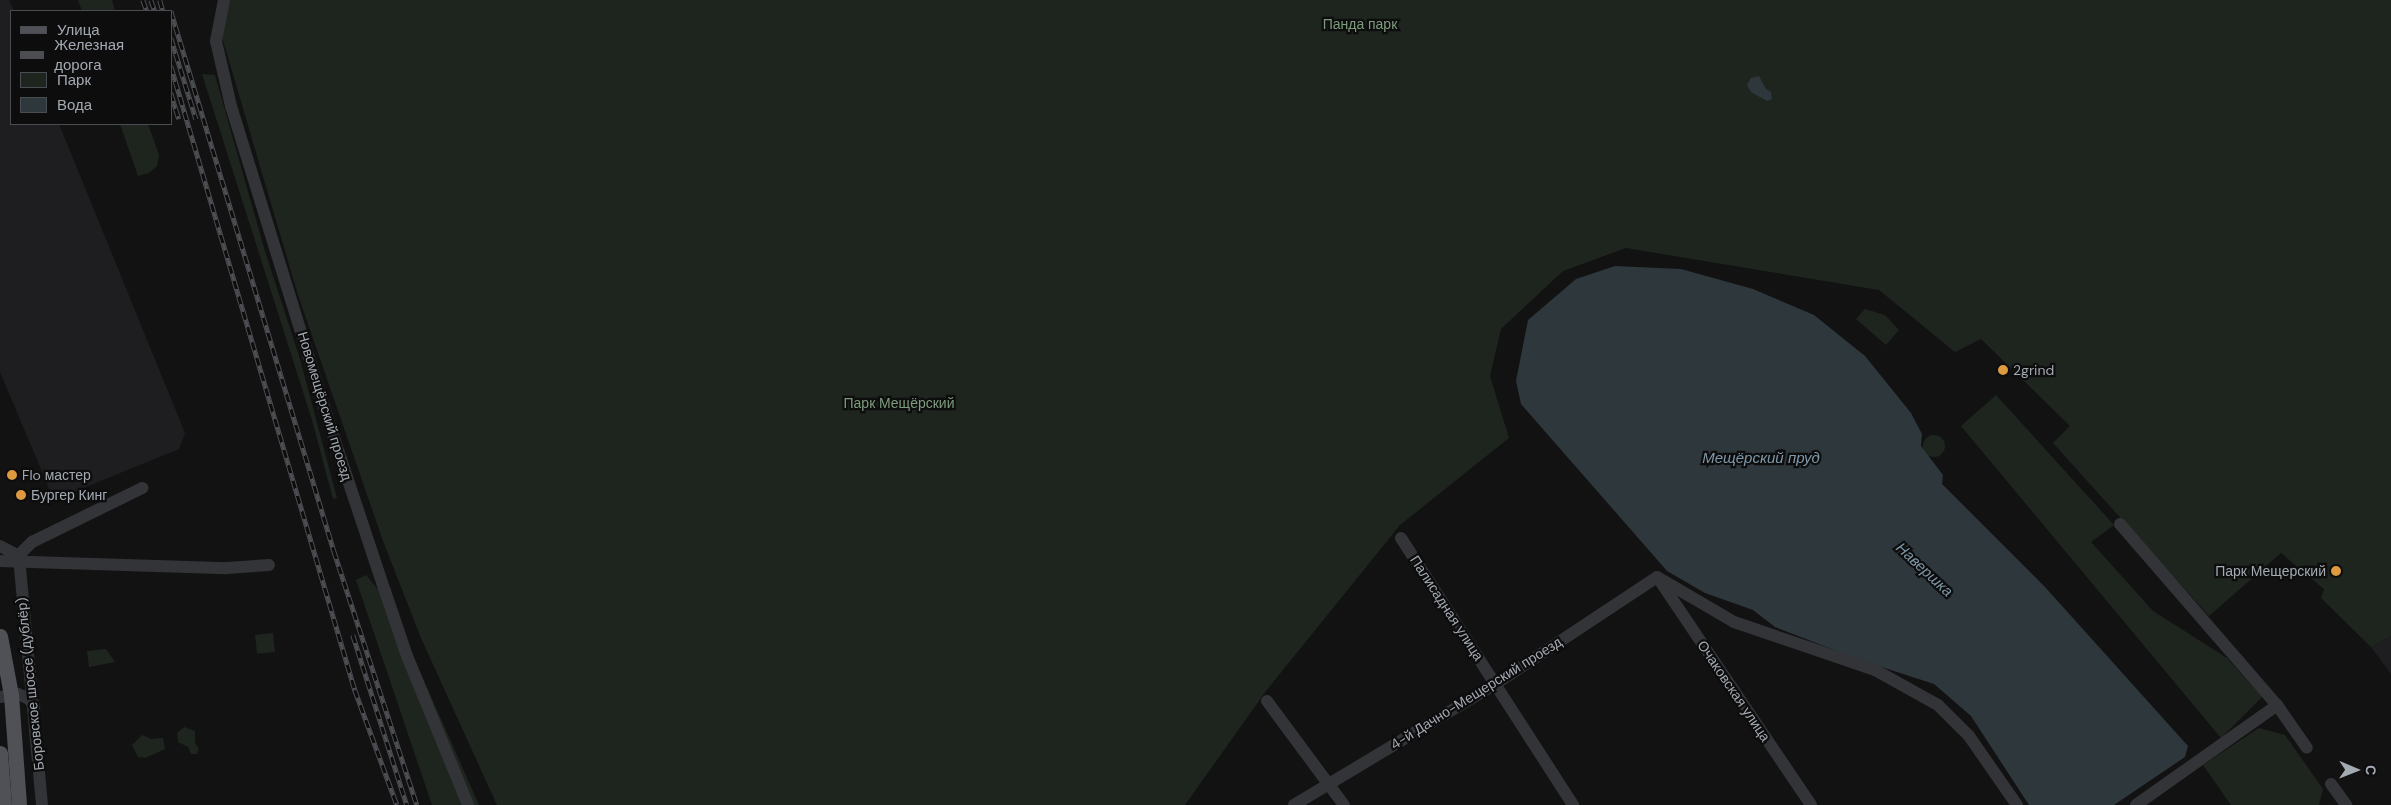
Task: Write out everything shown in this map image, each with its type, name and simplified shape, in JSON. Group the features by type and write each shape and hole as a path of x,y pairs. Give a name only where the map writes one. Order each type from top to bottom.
{"main road":[{"path":"0,636 5,696 19,805"},
{"path":"0,753 4,805"}],"street":[{"name":"Новомещёрский проезд","path":"224,0 216,41 231,106 328,420 398,628 468,805"},
{"path":"18,562 21,550 32,542 142,488"},
{"path":"2120,524 2277,705 2307,748"},
{"name":"Палисадная улица","path":"1401,538 1496,683 1568,803"},
{"path":"0,546 14,553 18,562"},
{"path":"0,561 245,568 269,565"},
{"name":"Боровское шоссе (дублёр)","path":"18,562 34,706 42,805"},
{"path":"21,599 29,569 37,562"},
{"path":"1657,577 1734,622 1875,670 1931,700 1969,736 2017,805"},
{"name":"4-й Дачно-Мещерский проезд","path":"1294,805 1329,782 1496,683 1657,577"},
{"name":"Очаковская улица","path":"1657,577 1811,805"},
{"path":"5,696 23,696 34,706"},
{"path":"1267,701 1329,782 1344,805"},
{"path":"2136,805 2277,705"},
{"path":"2331,784 2346,805"}],"shaded area":[{"path":"0,0 9,0 14,10 10,10 10,125 59,125 185,433 179,449 54,500 0,372"},
{"path":"2391,636 2391,674 2371,647"}],"green space":[{"path":"78,0 112,0 115,10 82,10"},
{"name":"Парк Мещёрский","path":"230,0 2391,0 2391,636 2371,647 2321,598 2324,589 2281,553 2209,616 2053,443 2070,426 1981,339 1955,352 1879,290 1626,248 1563,271 1501,329 1490,376 1509,438 1400,525 1266,691 1185,805 497,805 421,638 383,541 298,295 222,37"},
{"path":"202,74 215,75 264,248 300,359 337,498 333,499 312,420"},
{"path":"120,125 148,125 159,155 157,166 149,173 138,176"},
{"path":"1865,309 1885,315 1899,330 1886,345 1856,319"},
{"path":"1996,395 2114,525 2091,542 2153,611 2227,658 2262,697 2221,738 1961,426"},
{"path":"1934,435 1944,442 1945,446 1938,456 1934,457 1924,450 1923,446 1930,436"},
{"path":"366,575 382,594 403,633 479,805 432,805 356,580"},
{"path":"273,633 275,652 257,654 255,635"},
{"path":"106,649 115,662 89,667 87,651"},
{"path":"184,727 195,731 195,743 199,749 197,754 191,754 188,747 178,742 177,733"},
{"path":"2259,728 2285,735 2323,789 2319,805 2231,805 2203,765"},
{"path":"142,735 151,739 163,738 165,749 145,758 138,757 132,745"}],"water":[{"path":"1759,76 1766,89 1771,92 1772,99 1767,101 1751,92 1747,85 1751,78"},
{"name":"Мещёрский пруд","path":"1615,266 1681,269 1753,289 1814,315 1865,356 1911,413 1922,434 1921,446 1943,475 1942,484 2045,587 2188,746 2185,757 2114,805 2029,805 1971,716 1934,684 1863,661 1775,627 1753,610 1705,593 1667,571 1521,404 1516,381 1528,320 1576,279"}],"railway":[{"path":"143,0 147,10"},
{"path":"151,0 155,10"},
{"path":"160,0 163,10"},
{"path":"172,14 334,551 417,805"},
{"path":"172,41 196,119"},
{"path":"172,69 355,690 397,805"},
{"path":"172,96 179,119"},
{"path":"353,635 407,805"}],"place":[{"name":"2grind","path":"2003,370"},
{"name":"Flo мастер","path":"12,475"},
{"name":"Бургер Кинг","path":"21,495"},
{"name":"Парк Мещерский","path":"2336,571"}],"park label":[{"name":"Панда парк","path":"1360,24"}],"water label":[{"name":"Навершка","path":"1924,570"}]}
